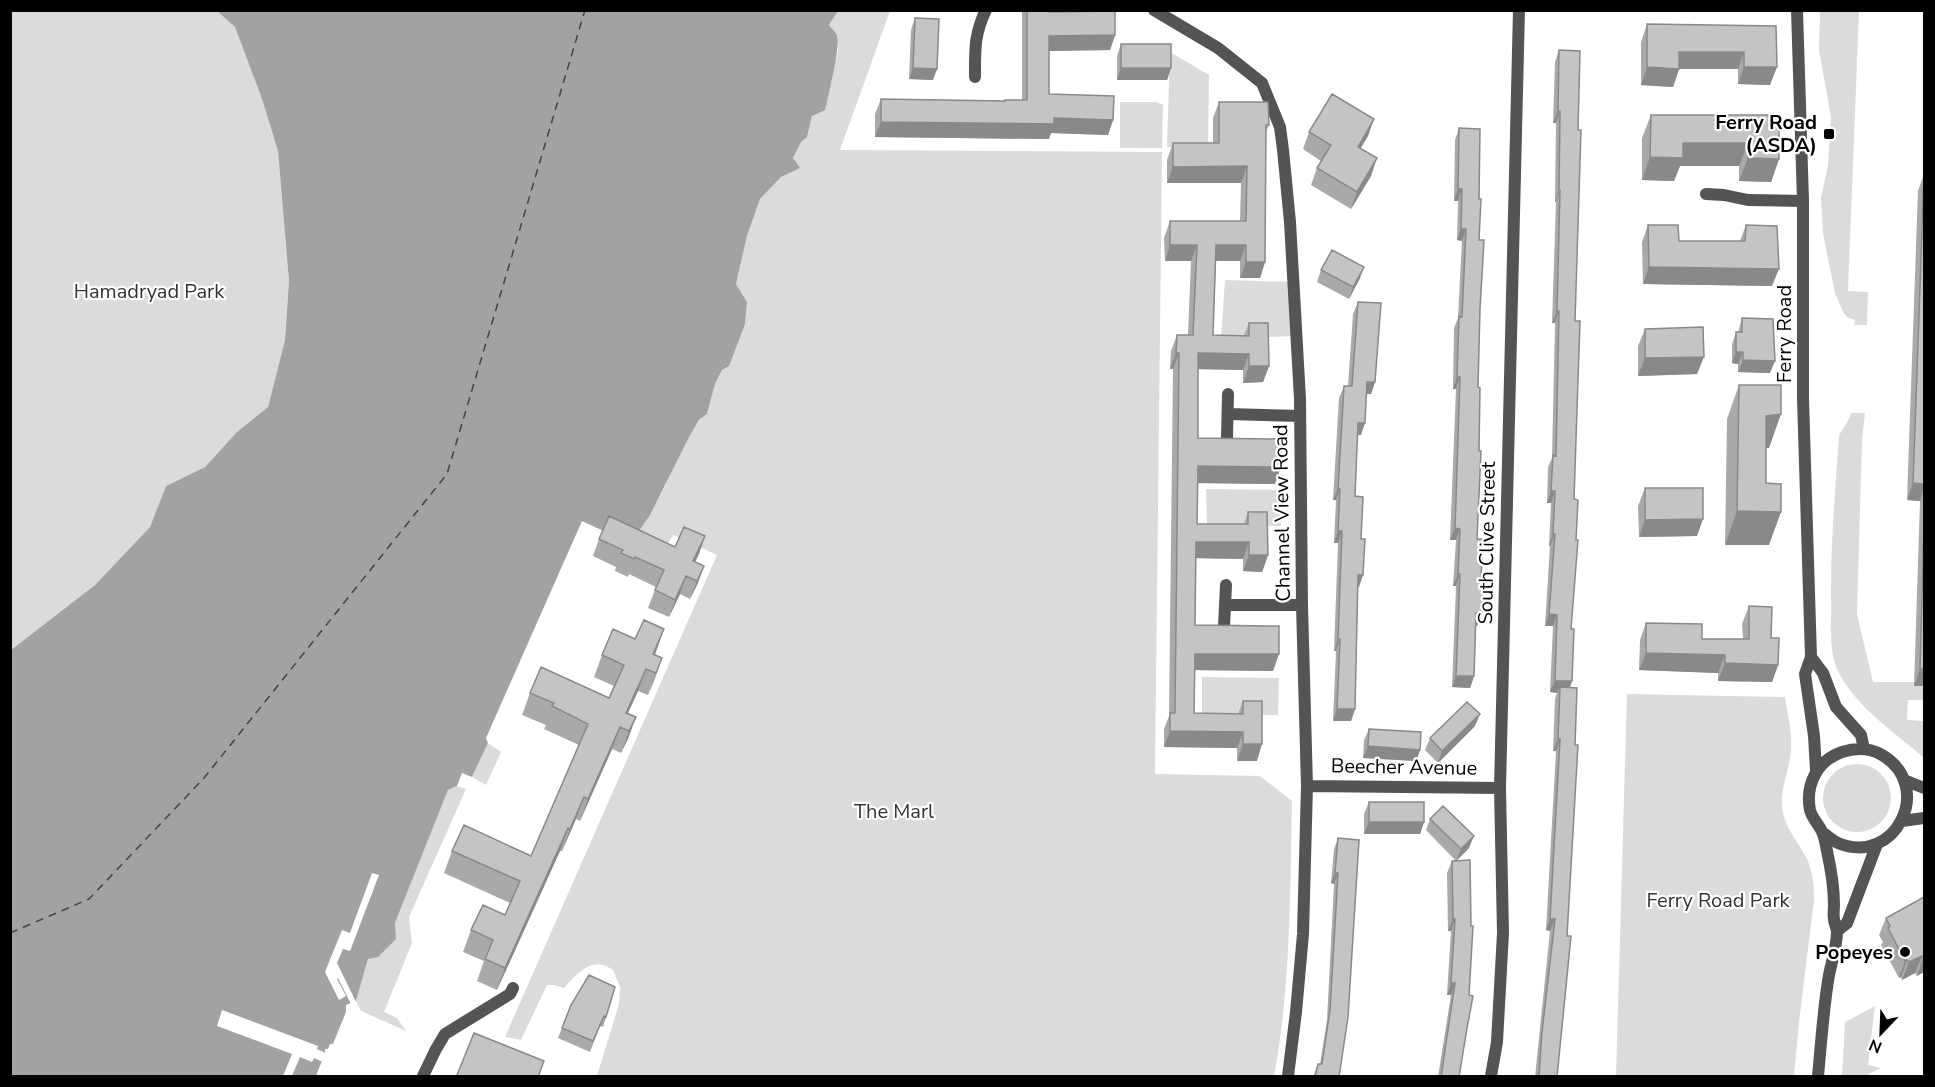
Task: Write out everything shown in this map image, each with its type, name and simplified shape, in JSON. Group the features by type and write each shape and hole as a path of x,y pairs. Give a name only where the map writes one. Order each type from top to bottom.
{"street":[{"path":"975,78 975,43 978,26 986,10"},
{"name":"Channel View Road","path":"1154,10 1218,48 1262,83 1280,127 1290,222 1300,416 1307,786 1302,944 1288,1077"},
{"name":"South Clive Street","path":"1491,1077 1497,1042 1503,933 1500,788 1519,10"},
{"name":"Ferry Road","path":"1797,10 1803,201 1803,399 1811,657 1805,675 1814,736 1816,771 1809,791 1810,808 1823,833 1833,879 1834,920 1837,931 1828,981 1818,1077"},
{"path":"1706,194 1748,200 1803,201"},
{"path":"1227,437 1228,394"},
{"path":"1229,414 1300,416"},
{"path":"1224,627 1226,585"},
{"path":"1226,605 1302,605"},
{"name":"Ferry Road","path":"1811,657 1823,673 1836,707 1861,735 1864,749"},
{"path":"1816,771 1835,754 1851,749 1864,749 1881,754 1894,764 1904,780 1908,797 1902,821 1892,834 1876,844 1859,847 1838,843 1823,833"},
{"path":"1904,780 1924,788"},
{"name":"Beecher Avenue","path":"1307,786 1500,788"},
{"path":"1902,821 1924,818"},
{"name":"Ferry Road","path":"1837,931 1847,923 1876,844"},
{"path":"423,1077 446,1034 510,994 513,988"}],"green space":[{"name":"Hamadryad Park","path":"11,11 217,11 235,27 262,99 278,151 289,281 285,340 268,407 237,432 205,467 166,486 150,527 95,585 11,650"},
{"name":"The Marl","path":"838,11 890,11 840,150 1162,152 1155,774 1260,776 1292,801 1287,974 1274,1076 597,1076 619,1004 620,987 613,970 598,965 592,965 580,972 564,988 547,985 521,1040 505,1037 717,555 673,535 666,547 636,535 665,486 687,437 699,420 707,414 715,384 745,324 747,302 736,284 747,236 760,199 781,177 799,168 793,158 801,142 807,137 812,116 832,81 838,52 838,37 829,25"},
{"path":"1820,11 1859,11 1848,291 1868,292 1867,325 1854,325 1855,320 1847,317 1843,312 1835,293 1823,234 1821,198 1828,165 1831,117 1819,50"},
{"path":"1170,52 1209,75 1208,148 1167,147"},
{"path":"1120,102 1156,102 1163,105 1162,148 1120,148"},
{"path":"1225,280 1293,282 1295,336 1221,339"},
{"path":"1851,413 1865,413 1862,441 1857,614 1873,682 1914,682 1914,686 1923,686 1923,700 1908,700 1907,720 1922,721 1924,724 1924,758 1877,719 1855,697 1838,671 1833,656 1831,566 1839,436"},
{"path":"1206,489 1282,490 1281,526 1207,524"},
{"path":"1202,677 1279,678 1278,715 1202,715"},
{"name":"Ferry Road Park","path":"1627,694 1785,697 1791,743 1783,792 1783,813 1787,826 1809,864 1814,895 1794,1076 1616,1076"},
{"path":"488,743 501,752 486,785 472,777"},
{"path":"1857,764 1870,767 1881,774 1888,785 1891,798 1888,811 1881,822 1870,829 1857,832 1844,829 1833,822 1826,811 1823,798 1826,785 1833,774 1844,767"},
{"path":"457,786 466,789 409,917 412,943 384,1012 397,1018 406,1031 361,1011 356,1001 368,959 395,939 395,923 448,790"},
{"path":"1875,1006 1868,1065 1881,1068 1869,1074 1870,1076 1842,1076 1845,1022"}],"shaded area":[{"path":"217,11 838,11 829,25 838,41 834,72 825,110 812,116 807,137 801,142 793,158 800,168 781,177 760,199 747,236 736,284 747,302 745,324 729,366 722,370 715,384 707,414 699,420 690,435 650,515 636,535 625,541 582,521 486,738 488,743 472,777 462,773 457,786 448,790 395,923 396,939 378,957 368,959 356,1001 346,1005 346,1012 333,1044 325,1049 316,1076 11,1076 11,650 95,585 150,527 166,486 205,467 237,432 268,407 285,340 289,281 278,151 262,99 235,27"}],"pier":[{"path":"372,873 379,875 350,951 343,949 337,963 357,1004 352,1006 338,978 346,996 339,1000 325,972 342,930 350,933"},
{"path":"222,1010 318,1046 317,1049 328,1054 325,1063 314,1058 312,1062 300,1057 292,1076 283,1076 292,1054 217,1026"}],"building":[{"path":"1027,10 1115,11 1115,35 1049,36 1049,94 1114,96 1113,120 1054,118 1054,124 881,122 881,99 1027,100"},
{"path":"915,18 939,19 937,69 913,68"},
{"path":"1647,24 1776,26 1777,67 1744,67 1744,52 1679,52 1679,69 1647,67"},
{"path":"1121,44 1171,44 1171,68 1121,68"},
{"path":"1559,50 1580,51 1578,130 1581,130 1575,321 1580,321 1574,499 1578,500 1576,540 1578,540 1571,629 1574,629 1572,681 1555,681 1557,615 1549,614 1555,534 1553,534 1555,491 1551,491 1553,455 1556,456 1559,311 1557,311 1560,190"},
{"path":"1332,94 1374,119 1358,147 1377,158 1357,192 1317,168 1331,145 1309,132"},
{"path":"1219,102 1268,102 1269,125 1266,125 1265,262 1246,262 1246,245 1216,245 1213,335 1249,336 1249,323 1268,323 1269,366 1249,366 1249,354 1198,353 1198,438 1281,439 1281,467 1198,466 1197,524 1248,524 1248,512 1267,512 1268,555 1249,555 1249,542 1196,542 1195,625 1279,626 1279,654 1195,654 1194,713 1243,714 1243,701 1262,701 1262,744 1243,744 1243,732 1170,731 1170,713 1175,713 1179,353 1176,353 1177,335 1193,335 1197,245 1170,245 1170,221 1246,221 1247,166 1173,167 1173,143 1219,143"},
{"path":"1651,115 1779,115 1779,159 1748,158 1748,143 1683,143 1683,158 1650,157"},
{"path":"1459,128 1480,129 1479,240 1484,240 1478,387 1480,388 1479,451 1481,451 1477,539 1483,539 1481,578 1483,578 1482,614 1476,613 1474,676 1456,676 1460,574 1458,574 1460,529 1455,528 1460,377 1457,377 1466,229 1461,229 1462,189 1458,189"},
{"path":"1924,174 1924,484 1913,483"},
{"path":"1648,225 1678,225 1679,241 1745,241 1746,225 1777,226 1779,269 1649,267"},
{"path":"1332,250 1364,267 1353,287 1321,270"},
{"path":"1358,302 1381,303 1375,382 1367,382 1365,423 1358,423 1355,496 1363,497 1361,539 1365,539 1363,575 1358,575 1355,709 1337,709 1342,531 1338,531 1340,489 1338,489 1344,386 1352,386"},
{"path":"1742,318 1773,319 1775,361 1743,360 1743,352 1736,352 1736,332 1742,332"},
{"path":"1703,327 1704,357 1645,358 1645,329"},
{"path":"1739,385 1781,385 1781,414 1766,416 1766,483 1781,484 1781,512 1737,511"},
{"path":"1645,488 1703,488 1703,519 1645,520"},
{"path":"609,516 675,547 684,527 705,536 693,561 704,566 697,581 686,576 675,600 655,590 664,570 621,553 623,550 599,539"},
{"path":"1924,529 1924,669 1920,669"},
{"path":"1749,606 1772,607 1771,638 1779,638 1778,665 1725,663 1725,655 1646,653 1646,623 1702,624 1702,639 1749,639"},
{"path":"644,620 664,629 653,654 662,658 656,673 646,669 626,713 636,717 629,731 620,727 588,799 584,797 570,829 568,828 505,968 485,959 493,940 471,930 483,905 505,915 520,881 452,851 464,825 531,856 588,724 552,706 554,703 530,693 541,667 609,698 624,665 602,655 613,629 635,639"},
{"path":"1560,687 1577,688 1575,745 1578,745 1567,936 1571,936 1557,1077 1539,1077 1555,919 1550,919 1560,739 1558,739"},
{"path":"1467,702 1480,714 1442,751 1430,738"},
{"path":"1369,729 1421,732 1420,750 1368,746"},
{"path":"1369,802 1424,802 1424,822 1369,822"},
{"path":"1443,806 1474,836 1461,849 1430,819"},
{"path":"1338,838 1359,840 1348,1017 1339,1077 1315,1077 1318,1064 1322,1064 1330,1010"},
{"path":"1470,860 1471,926 1473,926 1469,995 1473,996 1459,1077 1441,1077 1455,983 1451,983 1455,919 1453,919 1452,861"},
{"path":"1924,897 1924,958 1922,956 1909,962 1905,961 1888,928 1890,926 1886,918"},
{"path":"589,975 615,987 606,1017 604,1016 593,1041 562,1028 571,1005"},
{"path":"474,1033 544,1061 538,1077 462,1077 457,1075"}],"ferry route":[{"path":"10,933 89,899 204,778 447,474 585,10"}],"place":[{"name":"Ferry Road (ASDA)","path":"1829,134"},
{"name":"Popeyes","path":"1905,952"}]}
